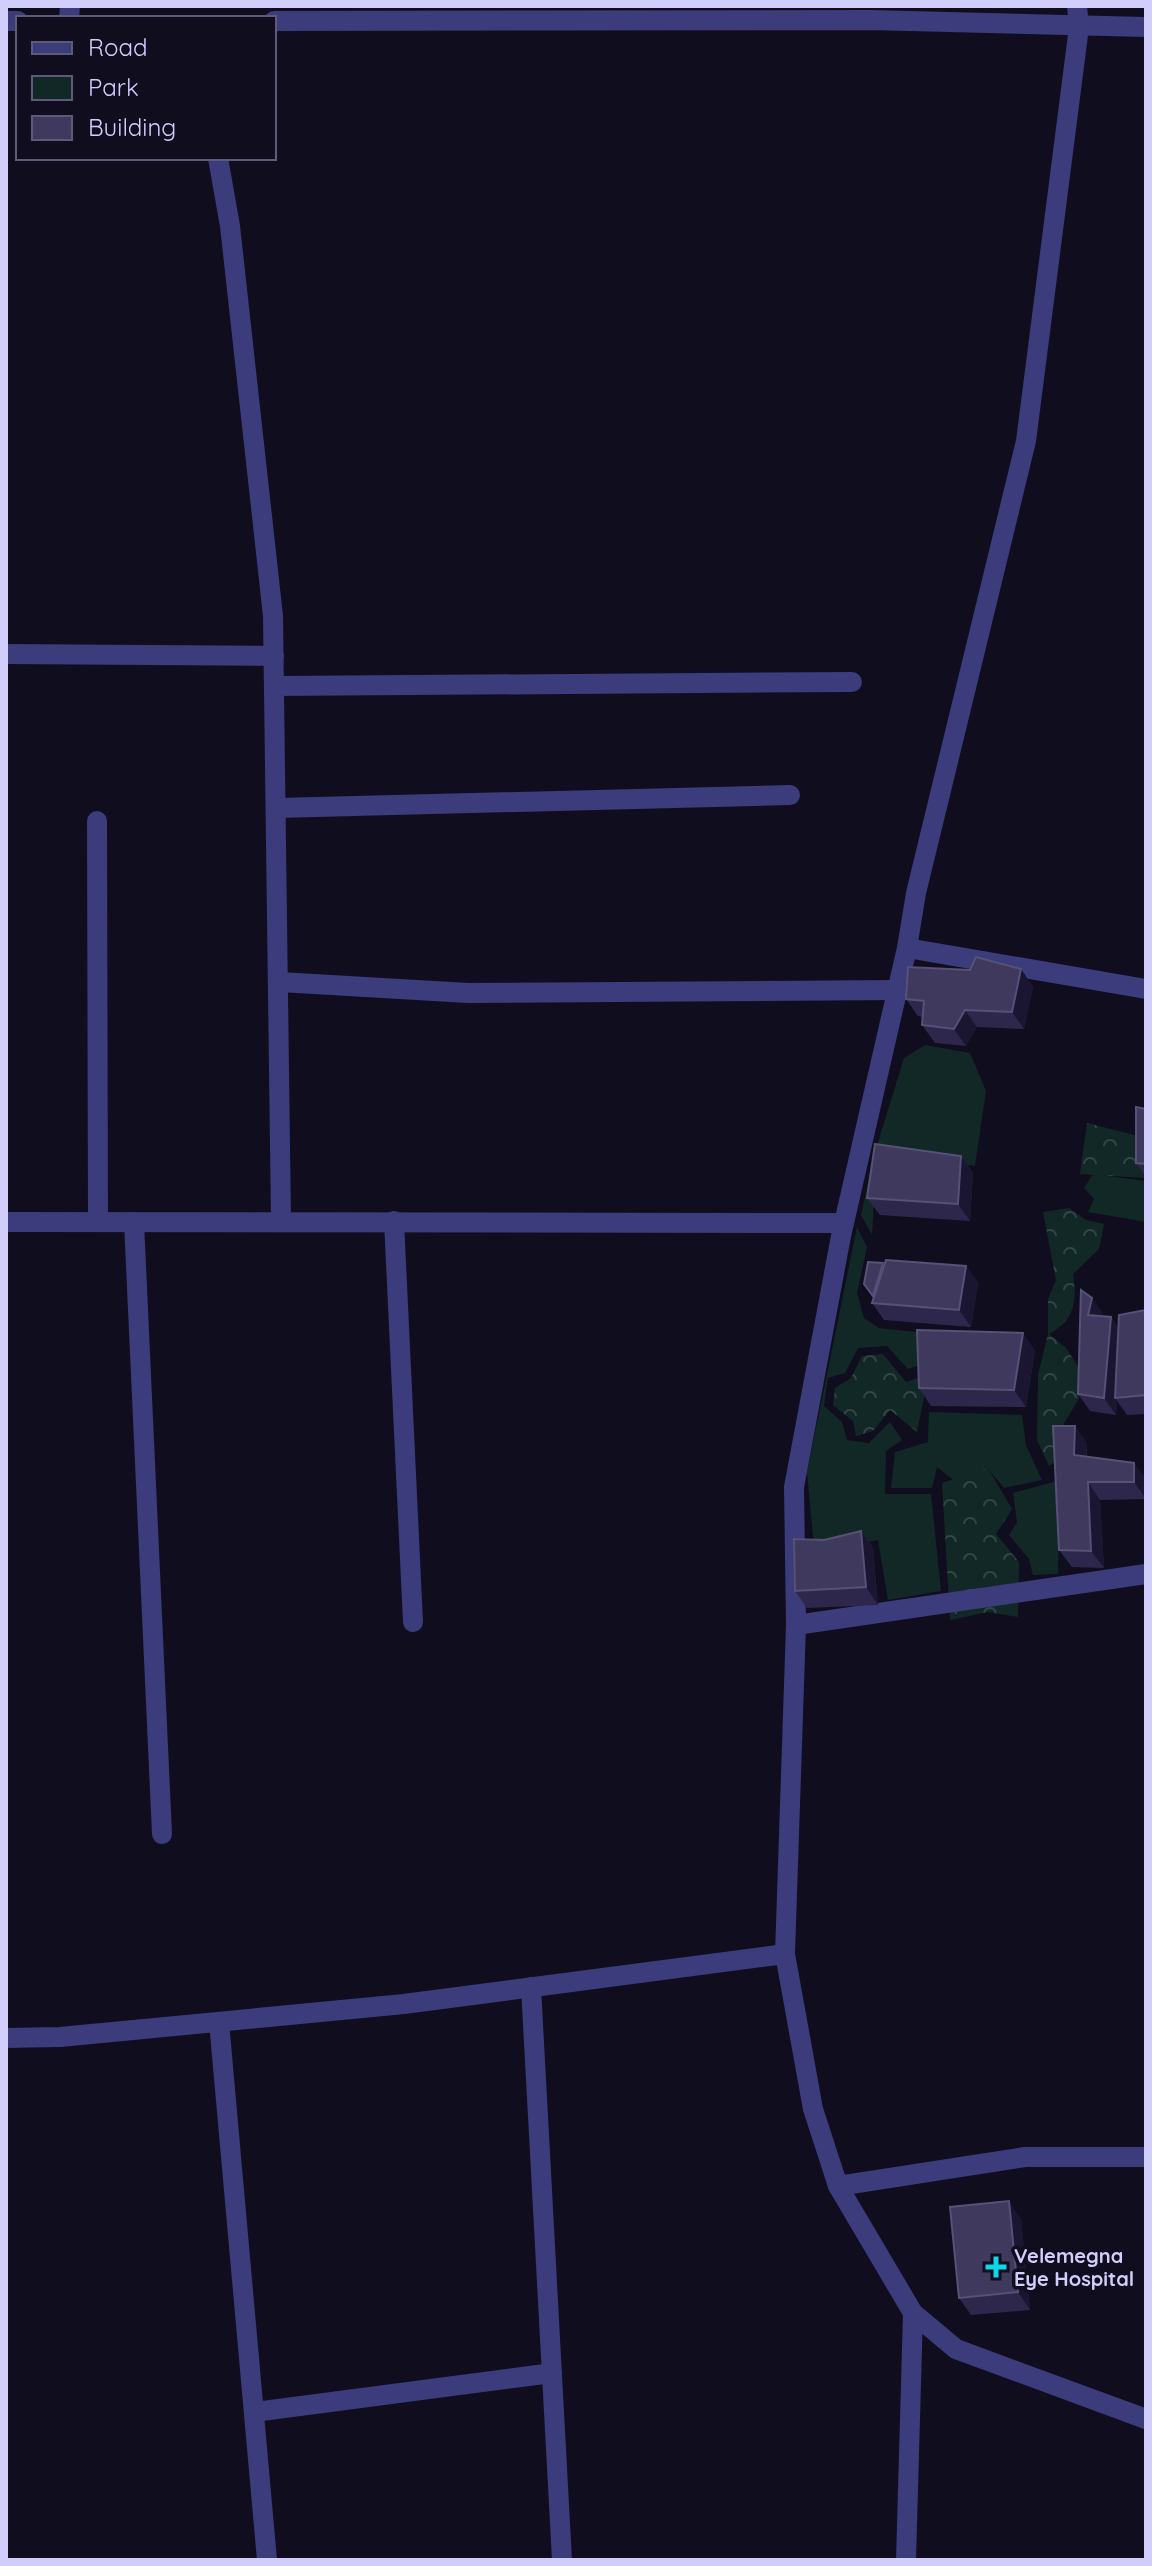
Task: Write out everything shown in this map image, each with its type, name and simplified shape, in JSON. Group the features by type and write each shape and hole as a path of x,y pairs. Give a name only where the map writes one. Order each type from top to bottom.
{"street":[{"path":"276,21 870,13 1078,16 1146,27"},
{"path":"1078,16 1026,441 916,893 907,948 844,1223 794,1487 796,1625 785,1954 813,2109 838,2186 913,2313 956,2349 1146,2419"},
{"path":"218,160 230,226 273,616 281,1221"},
{"path":"6,654 274,656"},
{"path":"275,686 852,682"},
{"path":"277,808 790,795"},
{"path":"97,821 98,1222"},
{"path":"907,948 1146,989"},
{"path":"280,982 468,993 897,990"},
{"path":"394,1221 413,1622"},
{"path":"6,1222 844,1223"},
{"path":"134,1222 162,1834"},
{"path":"796,1625 1146,1574"},
{"path":"6,2038 60,2037 219,2022 531,1987 785,1954"},
{"path":"531,1987 562,2560"},
{"path":"219,2022 267,2560"},
{"path":"838,2186 1025,2157 1146,2157"},
{"path":"906,2560 913,2313"},
{"path":"254,2412 552,2373"}],"green space":[{"path":"925,1045 970,1053 986,1091 975,1166 889,1153 874,1199 872,1235 861,1215 874,1155 904,1058"},
{"path":"1087,1123 1146,1138 1144,1178 1080,1174"},
{"path":"1093,1174 1146,1181 1146,1222 1088,1212 1094,1199 1084,1188"},
{"path":"1069,1208 1086,1220 1104,1224 1099,1249 1073,1274 1075,1293 1069,1316 1049,1334 1066,1348 1086,1379 1078,1400 1054,1440 1062,1457 1049,1466 1037,1440 1038,1375 1048,1334 1048,1299 1056,1280 1043,1212"},
{"path":"857,1227 867,1247 857,1293 864,1318 879,1328 924,1333 921,1365 908,1369 887,1346 858,1348 845,1373 828,1378 824,1406 842,1422 847,1440 869,1443 890,1422 902,1440 886,1451 885,1494 931,1494 941,1591 888,1600 878,1540 845,1547 814,1547 807,1472"},
{"path":"883,1354 906,1382 921,1377 925,1392 917,1432 890,1410 873,1431 856,1436 853,1421 833,1405 835,1388 851,1378 862,1356"},
{"path":"929,1412 1022,1415 1026,1445 1042,1480 1004,1488 988,1469 957,1483 937,1467 932,1488 891,1488 895,1452 928,1442"},
{"path":"988,1468 1012,1509 996,1534 1019,1562 1018,1617 988,1612 950,1620 942,1483"},
{"path":"1060,1480 1058,1574 1033,1575 1029,1559 1009,1535 1017,1522 1013,1493"}],"building":[{"path":"976,957 1021,969 1012,1012 965,1010 954,1029 922,1025 924,1001 906,999 908,967 970,970"},
{"path":"1136,1107 1146,1109 1146,1164 1136,1163"},
{"path":"875,1144 961,1156 958,1204 867,1198"},
{"path":"886,1260 966,1266 959,1310 872,1303"},
{"path":"868,1262 883,1263 873,1296 864,1284"},
{"path":"1081,1290 1092,1298 1088,1315 1111,1317 1104,1398 1078,1394"},
{"path":"1146,1310 1146,1395 1115,1398 1119,1315"},
{"path":"917,1330 1023,1333 1014,1390 919,1388"},
{"path":"1053,1426 1075,1426 1074,1455 1134,1463 1134,1482 1088,1482 1091,1551 1059,1550"},
{"path":"861,1531 866,1587 795,1591 794,1539 824,1540"},
{"name":"Velemegna Eye Hospital","path":"1009,2201 1018,2292 959,2298 950,2207"}],"place":[{"name":"Velemegna Eye Hospital","path":"996,2267"}]}
